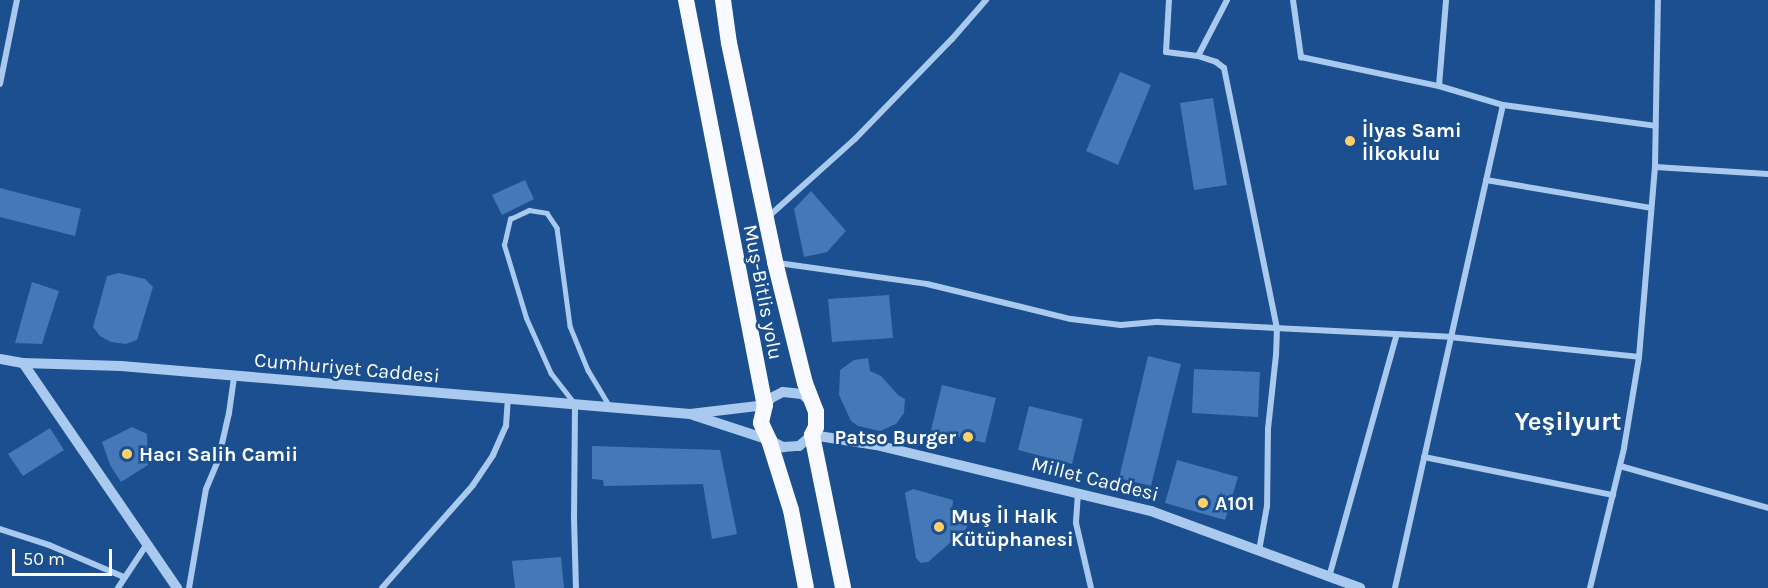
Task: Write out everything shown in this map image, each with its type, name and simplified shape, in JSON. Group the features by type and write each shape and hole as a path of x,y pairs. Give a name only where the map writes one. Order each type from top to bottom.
{"highway":[{"name":"Muş-Bitlis yolu","path":"686,0 765,405 761,423 769,440 791,510 806,588"},
{"name":"Muş-Bitlis yolu","path":"723,0 729,43 776,262 809,400 817,418 812,435 843,588"}],"street":[{"path":"0,84 17,0"},
{"path":"767,217 855,139 952,39 986,0"},
{"path":"1169,0 1166,52 1198,56 1221,64 1224,68 1277,327 1268,429 1268,506 1259,551"},
{"path":"1198,56 1227,0"},
{"path":"1293,0 1301,57 1439,86 1503,105 1656,126"},
{"path":"1439,86 1446,0"},
{"path":"1590,588 1620,466 1639,357 1655,167 1658,0"},
{"path":"1395,588 1503,105"},
{"path":"1655,167 1768,174"},
{"path":"1486,180 1651,208"},
{"path":"776,262 927,284 1071,320 1121,325 1158,322 1450,337 1639,357"},
{"path":"1329,577 1397,334"},
{"name":"Cumhuriyet Caddesi","path":"0,359 23,363 121,366 690,414 765,405 771,398 783,392 802,394 809,400"},
{"path":"23,363 177,588"},
{"path":"189,588 206,489 218,461 230,413 234,376"},
{"path":"382,588 473,485 493,455 506,426 508,400"},
{"path":"575,406 576,588"},
{"name":"Cumhuriyet Caddesi","path":"690,414 769,440 783,447 799,446 812,435"},
{"name":"Millet Caddesi","path":"812,435 924,455 1151,511 1360,588"},
{"path":"1424,457 1613,495"},
{"path":"1620,466 1768,508"},
{"path":"1078,493 1076,523 1091,588"},
{"path":"0,529 49,545 124,577"},
{"path":"117,588 147,544"}],"lane":[{"path":"575,406 551,374 526,318 504,245 510,219 529,210 547,213 557,228 570,326 588,370 610,407"}],"building":[{"path":"1120,72 1151,85 1118,165 1086,151"},
{"path":"1213,98 1227,185 1194,190 1180,103"},
{"path":"525,180 534,199 502,215 492,195"},
{"path":"0,188 81,209 75,236 0,217"},
{"path":"811,191 846,231 827,252 804,257 794,209"},
{"path":"119,273 145,279 153,287 137,340 126,344 111,342 100,336 93,327 107,276"},
{"path":"32,282 59,291 42,344 15,343"},
{"path":"889,295 893,338 832,342 828,299"},
{"path":"1148,356 1181,364 1151,486 1119,478"},
{"path":"868,358 870,371 881,376 898,395 905,399 904,413 896,424 880,431 858,426 851,421 839,395 840,370 854,360"},
{"path":"1194,369 1260,372 1258,417 1192,413"},
{"path":"942,385 996,398 985,443 931,430"},
{"path":"1029,406 1083,419 1072,464 1018,450"},
{"name":"Hacı Salih Camii","path":"132,427 147,434 148,465 121,482 110,465 102,442"},
{"path":"50,428 64,450 23,476 8,454"},
{"path":"592,446 720,450 737,534 712,539 703,484 604,486 603,480 592,479"},
{"path":"1177,460 1238,477 1225,520 1165,503"},
{"name":"Muş İl Halk Kütüphanesi","path":"913,489 953,500 952,509 966,513 970,519 966,529 928,562 921,563 916,558 905,493"},
{"path":"561,557 564,588 515,588 512,561"}],"place":[{"name":"İlyas Sami İlkokulu","path":"1350,141"},
{"name":"Patso Burger","path":"968,437"},
{"name":"Hacı Salih Camii","path":"127,454"},
{"name":"A101","path":"1203,503"},
{"name":"Muş İl Halk Kütüphanesi","path":"939,527"}],"district":[{"name":"Yeşilyurt","path":"1568,422"}]}
